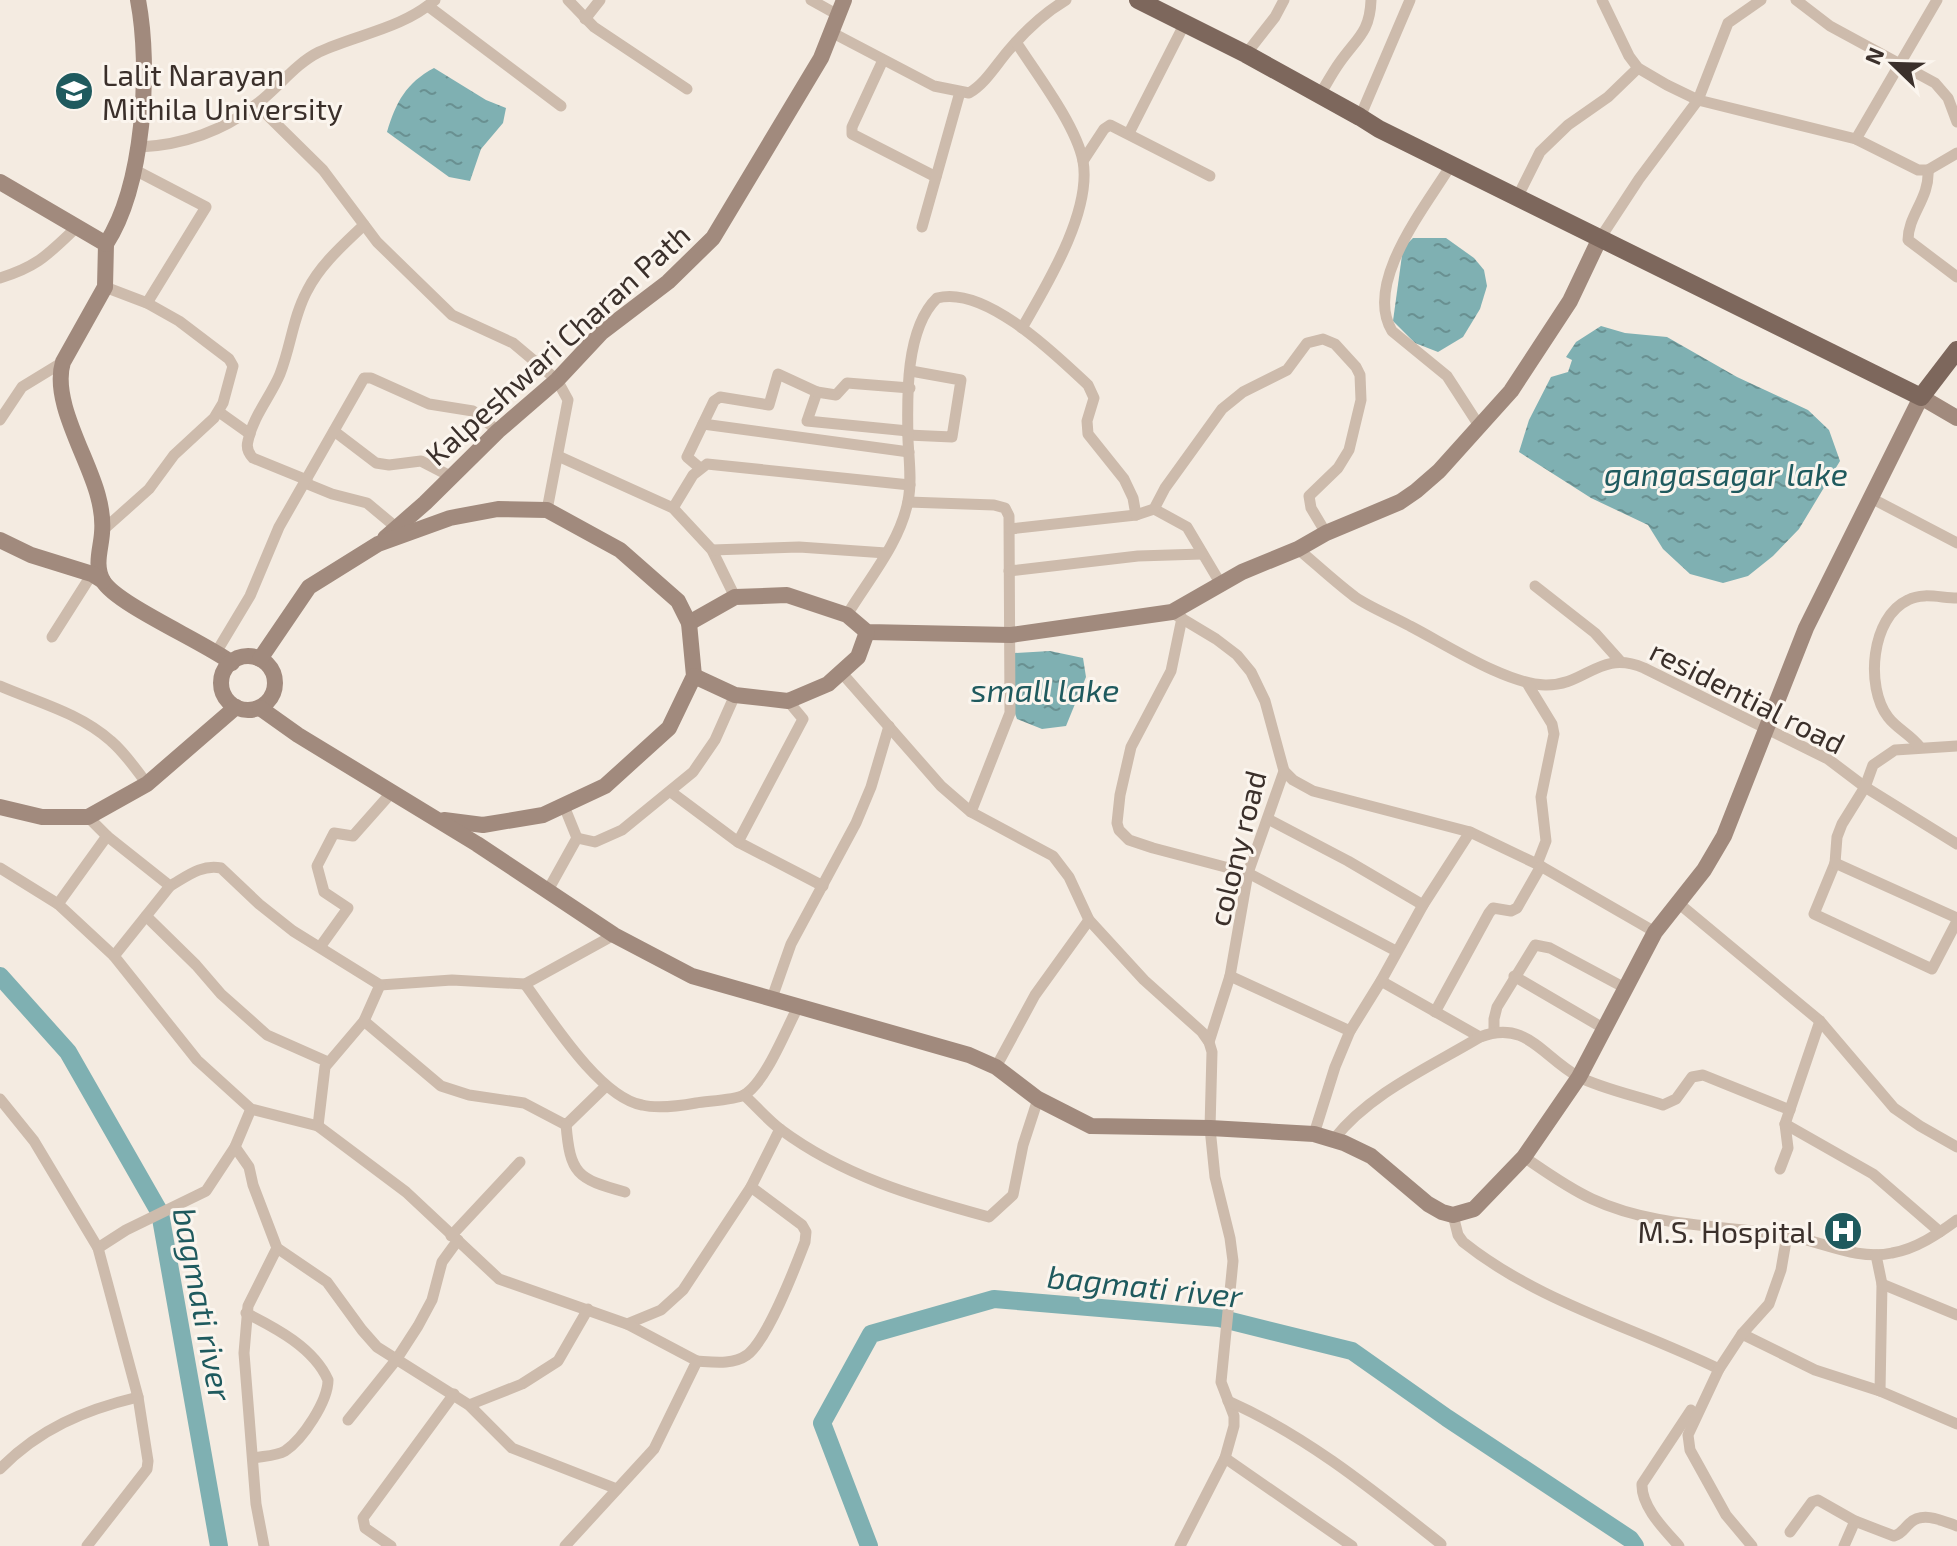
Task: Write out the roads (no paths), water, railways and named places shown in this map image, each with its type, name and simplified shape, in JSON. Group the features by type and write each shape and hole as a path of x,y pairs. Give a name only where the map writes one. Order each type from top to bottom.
{"main road":[{"path":"1138,0 1246,54 1379,129 1921,397 1957,350"}],"street":[{"path":"52,637 97,578 102,531 99,498 60,386 59,374 105,287 106,244 116,227 140,147 144,30 138,0"},
{"path":"568,0 585,19 687,89"},
{"path":"585,19 600,0"},
{"path":"811,0 841,8"},
{"path":"831,32 934,86 969,93 979,87 1042,16 1066,0"},
{"path":"1246,54 1275,17 1284,0"},
{"path":"1319,96 1337,65 1364,34 1371,14 1371,0"},
{"path":"1360,117 1410,0"},
{"path":"1602,0 1638,68 1698,100 1856,139 1912,168 1928,170 1957,153"},
{"path":"689,623 735,597 787,595 847,615 867,632 1011,635 1177,615 1242,572 1400,502 1439,471 1511,391 1570,301 1599,240 1639,179 1698,100 1725,27 1761,0"},
{"path":"1796,0 1830,26 1935,83 1944,91 1957,122"},
{"path":"1856,139 1937,0"},
{"path":"140,147 161,146 207,134 257,105 294,70 318,53 404,21 431,3 561,106"},
{"name":"Kalpeshwari Charan Path","path":"378,544 557,380 601,333 668,282 713,238 814,71 841,8"},
{"path":"1129,133 1185,23"},
{"path":"1016,42 1070,128 1083,161 1080,194 1068,240 1022,328"},
{"path":"883,60 852,127 852,134 936,177"},
{"path":"1517,198 1540,152 1568,125 1608,97 1638,68"},
{"path":"922,227 960,92"},
{"path":"257,105 323,170 377,242 452,315 513,343 557,380 568,400 547,510"},
{"path":"1083,161 1108,125 1210,176"},
{"path":"1451,165 1400,246 1387,280 1384,310 1392,331 1447,376 1480,427"},
{"path":"133,169 206,207 147,303"},
{"path":"1928,170 1928,188 1908,240 1957,277"},
{"path":"0,182 106,244"},
{"path":"364,225 335,252 308,288 297,312 280,374 250,434 247,447 253,458 332,494 367,503 397,528"},
{"path":"0,278 26,270 39,262 77,227"},
{"path":"102,531 149,489 174,455 219,412 232,372 231,362 179,321 147,303 105,287"},
{"path":"847,615 886,553 908,502 913,347 921,319 937,298 958,296 973,300 1022,328 1088,385 1094,398 1087,421 1088,434 1124,479 1133,498 1136,515"},
{"path":"1010,529 1136,515 1154,509 1165,488 1222,409 1243,392 1287,370 1307,343 1323,339 1335,344 1356,367 1360,375 1361,400 1349,450 1338,468 1309,496 1311,508 1326,533"},
{"path":"1,415 22,387 63,362"},
{"path":"817,392 807,421 952,437 961,380 911,371"},
{"path":"700,468 687,457 714,401 720,397 769,405 778,374 817,392 836,395 847,383 910,388"},
{"path":"217,651 250,596 279,527 366,377 429,404 473,411 498,431"},
{"path":"260,708 614,935 692,976 969,1055 996,1067 1038,1099 1091,1126 1210,1128 1314,1134 1334,1139 1371,1156 1428,1204 1453,1215 1463,1214 1474,1209 1524,1157 1579,1077 1655,932 1704,870 1724,836 1806,628 1921,397 1957,418"},
{"path":"219,412 250,434"},
{"path":"703,424 909,452"},
{"path":"334,431 376,463 389,465 421,461 452,477"},
{"path":"558,456 673,508 712,550 735,597"},
{"path":"673,508 700,468 717,463 777,473 910,485"},
{"path":"1871,498 1957,543"},
{"path":"908,502 994,505 1008,512 1011,635 1008,721 971,812"},
{"path":"260,659 309,587 378,544 450,518 498,509 547,510 620,550 678,601 689,623 694,676 669,728 605,786 543,815 483,825 437,819"},
{"path":"1154,509 1187,527 1222,586"},
{"path":"0,540 31,555 97,578 125,601 217,651 232,663"},
{"path":"712,550 799,547 886,553"},
{"name":"residential road","path":"1298,549 1357,598 1496,671 1527,683 1564,683 1620,661 1644,668 1828,759 1865,787 1957,844"},
{"path":"1009,571 1138,556 1202,554"},
{"path":"1535,586 1595,633 1620,661"},
{"path":"1920,747 1885,711 1874,675 1877,643 1887,618 1906,600 1919,596 1957,598"},
{"path":"1177,615 1171,671 1131,747 1117,823 1123,836 1248,873 1396,951"},
{"name":"colony road","path":"1177,615 1237,655 1251,672 1265,701 1284,771 1248,873 1230,976 1209,1042"},
{"path":"694,676 735,695 788,701 828,684 858,657 867,632"},
{"path":"245,657 260,659 271,669 275,683 271,698 260,708 250,710 236,707 225,697 223,675 232,663 245,657"},
{"path":"841,672 941,786 971,812 1053,856 1069,877 1089,920 1144,980 1202,1032 1209,1042 1213,1068 1210,1128 1215,1177 1233,1261 1221,1382 1234,1426 1225,1458 1180,1546"},
{"path":"1435,1012 1489,913 1493,908 1511,911 1517,908 1539,865 1546,841 1541,797 1554,734 1552,724 1527,683"},
{"path":"0,686 66,713 97,730 120,749 147,784"},
{"path":"577,838 595,842 622,830 671,792 693,772 715,740 735,695"},
{"path":"738,842 803,719 788,701"},
{"path":"0,807 42,817 88,817 147,784 236,707"},
{"path":"772,998 791,944 856,823 871,787 889,726"},
{"path":"1835,863 1957,919 1932,969 1814,914 1835,863 1837,837 1842,824 1865,787 1873,765 1895,750 1957,746"},
{"path":"1284,771 1313,791 1470,832 1539,865 1655,932"},
{"path":"320,947 348,908 324,892 317,866 334,833 353,836 392,792"},
{"path":"671,792 738,842 823,886"},
{"path":"564,806 577,838"},
{"path":"88,817 170,886"},
{"path":"1268,819 1423,905"},
{"path":"1314,1134 1330,1080 1350,1031 1423,905 1470,832"},
{"path":"58,904 107,836"},
{"path":"547,892 577,838"},
{"path":"114,956 170,886 196,871 213,866 221,868 272,915 380,985 452,980 525,984 614,935"},
{"path":"0,868 58,904 114,956 197,1060 251,1109 318,1126 406,1192 499,1279 627,1324 697,1361 726,1362 747,1355 759,1341 773,1313 805,1242 806,1232 802,1225 751,1187"},
{"path":"1677,902 1820,1021 1894,1108 1957,1147"},
{"path":"146,916 221,994 267,1035 328,1062"},
{"path":"996,1067 1029,1005 1089,920"},
{"path":"1494,1031 1495,1013 1514,976 1532,947 1539,944 1625,988"},
{"path":"1230,976 1350,1031"},
{"path":"1514,976 1603,1028"},
{"path":"1381,981 1480,1037"},
{"path":"525,984 566,1040 606,1086 643,1106 689,1104 744,1095 762,1076 798,1007"},
{"path":"318,1126 323,1075 328,1062 364,1021 380,985"},
{"path":"364,1021 441,1086 469,1095 524,1103 566,1124"},
{"path":"1780,1169 1788,1148 1785,1124 1820,1021"},
{"path":"1334,1139 1370,1103 1494,1031 1513,1032 1579,1077 1668,1105 1692,1077 1703,1075 1790,1110"},
{"path":"566,1124 606,1086"},
{"path":"744,1095 780,1129 856,1175 911,1196 989,1217 1013,1195 1023,1145 1038,1099"},
{"path":"0,1099 34,1141 98,1248 138,1397 147,1469 87,1546"},
{"path":"98,1248 126,1230 206,1191 235,1147 251,1109"},
{"path":"566,1124 568,1154 580,1173 603,1186 625,1192"},
{"path":"1785,1124 1873,1174 1940,1232"},
{"path":"627,1324 672,1302 751,1187 780,1129"},
{"path":"235,1147 249,1167 277,1248 327,1282 369,1339 396,1360 469,1405 512,1448 617,1489"},
{"path":"1524,1157 1579,1192 1624,1211 1701,1226 1787,1235 1876,1255 1910,1248 1957,1220"},
{"path":"348,1420 396,1360 432,1300 442,1262 454,1238 520,1162"},
{"path":"1453,1215 1463,1242 1516,1277 1584,1313 1633,1330 1715,1367"},
{"path":"1679,1546 1645,1501 1642,1484 1653,1463 1681,1427 1715,1367 1773,1297 1787,1235"},
{"path":"264,1546 256,1504 244,1353 246,1313 277,1248"},
{"path":"1876,1255 1882,1284 1880,1391"},
{"path":"1882,1284 1957,1315"},
{"path":"469,1405 522,1384 558,1361 588,1309"},
{"path":"246,1313 280,1331 315,1360 328,1380 326,1397 292,1445 281,1453 254,1458"},
{"path":"1742,1334 1815,1370 1880,1391 1957,1424"},
{"path":"565,1546 654,1449 697,1361"},
{"path":"1715,1367 1692,1421 1688,1443 1726,1515 1752,1546"},
{"path":"391,1546 365,1528 363,1518 454,1394"},
{"path":"0,1469 39,1436 73,1416 138,1397"},
{"path":"1228,1401 1337,1462 1441,1544"},
{"path":"1225,1458 1352,1546"},
{"path":"1790,1532 1815,1500 1824,1502 1855,1521 1894,1536 1910,1522 1921,1518 1957,1526"},
{"path":"1844,1546 1855,1521"}],"water":[{"path":"434,68 486,100 506,108 503,123 481,149 470,181 449,177 387,132 403,94"},
{"path":"1413,238 1446,238 1474,258 1484,270 1487,286 1480,309 1463,337 1438,352 1415,343 1393,321 1403,248"},
{"name":"gangasagar lake","path":"1601,326 1625,333 1667,337 1737,377 1808,410 1829,430 1840,461 1799,529 1748,576 1723,583 1690,574 1663,549 1648,525 1591,498 1519,452 1529,420 1551,377 1568,372 1572,360 1566,357 1576,342"},
{"name":"small lake","path":"1050,651 1083,658 1086,677 1066,726 1042,729 1017,719 1010,700 1014,653"}],"waterway":[{"name":"bagmati river","path":"0,976 68,1052 160,1213 219,1546"},
{"name":"bagmati river","path":"869,1546 822,1423 871,1334 994,1299 1219,1318 1352,1351 1630,1539 1635,1546"}],"place":[{"name":"Lalit Narayan Mithila University","path":"74,91"},
{"name":"M.S. Hospital","path":"1843,1231"}]}
